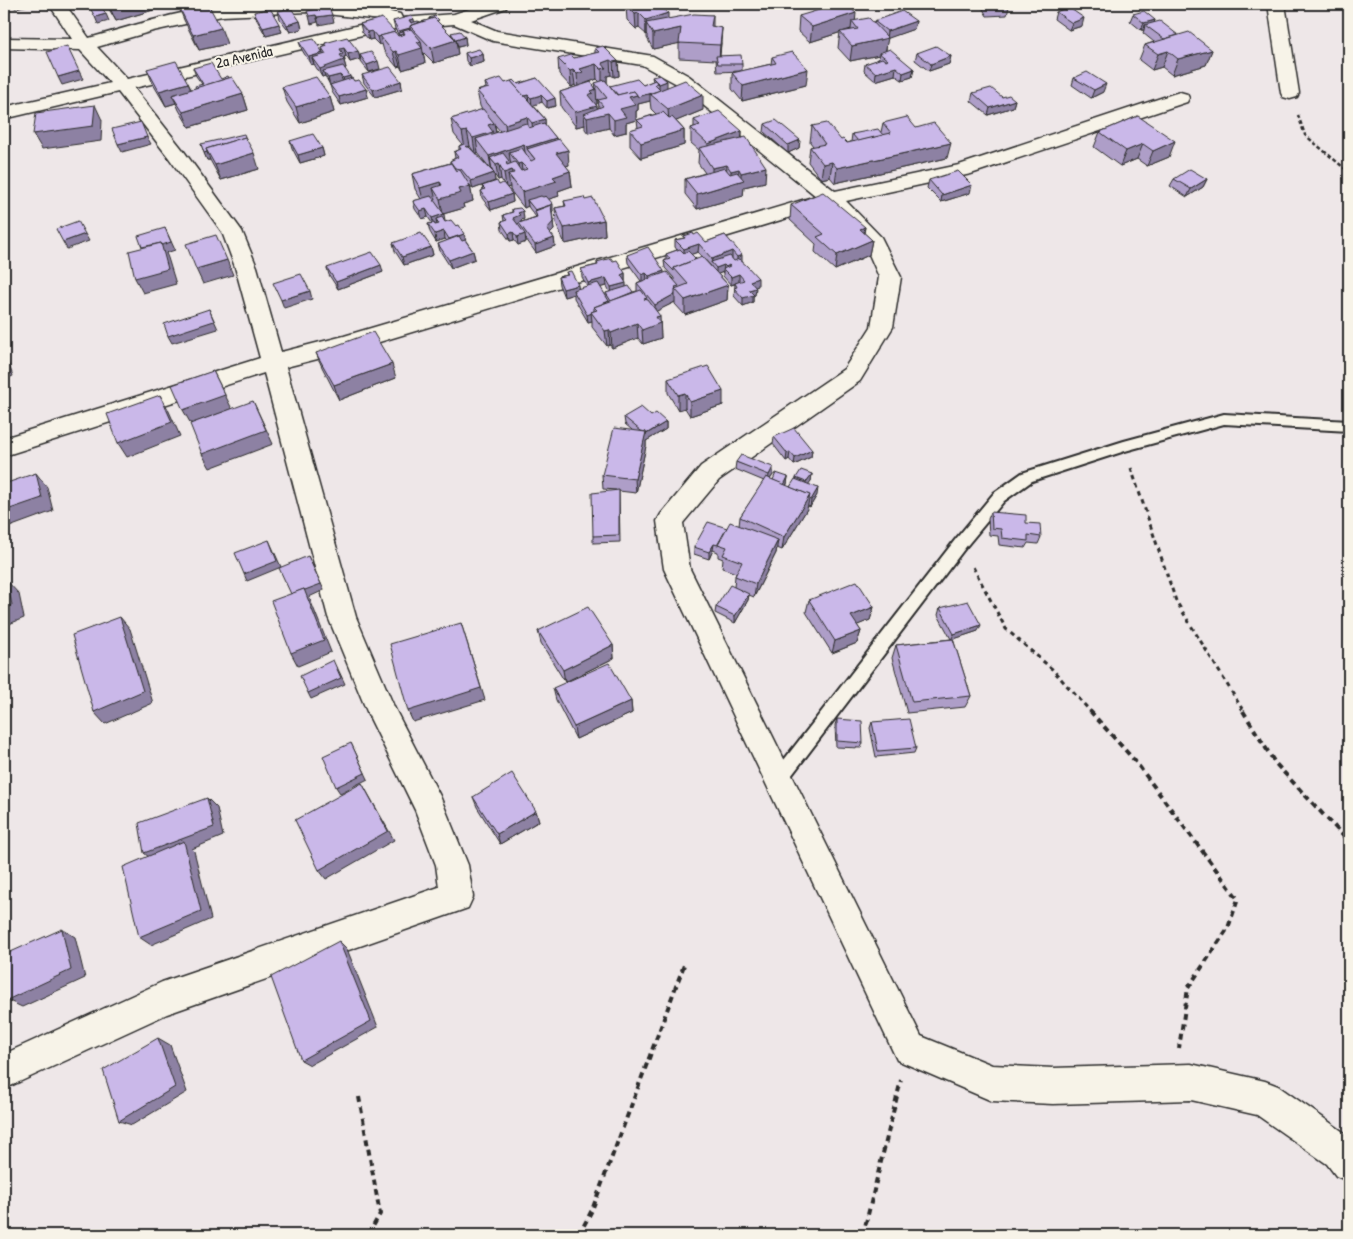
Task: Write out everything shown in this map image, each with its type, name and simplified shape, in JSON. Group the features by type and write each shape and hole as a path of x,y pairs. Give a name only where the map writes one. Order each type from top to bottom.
{"street":[{"path":"4,1072 162,999 457,897 452,865 429,806 383,714 342,617 246,267 232,231 176,154 123,86 85,45 57,4"},
{"name":"2a Avenida","path":"4,113 384,25 456,18 500,4"},
{"path":"1276,4 1290,93"},
{"path":"4,43 85,45 150,26 222,10 308,7 371,13 412,22"},
{"path":"456,18 493,36 647,60 683,80 831,198 874,242 890,277 882,327 852,375 710,473 670,521 677,569 909,1048 992,1083 1053,1086 1191,1082 1265,1099 1340,1151 1349,1163"},
{"path":"4,447 273,362 345,344 831,198 964,170 1180,98"}],"lane":[{"path":"779,779 960,544 999,497 1027,477 1124,446 1224,420 1349,426"}],"path":[{"path":"1290,93 1305,135 1349,172"},
{"path":"1124,446 1176,601 1275,763 1349,842"},
{"path":"960,544 986,587 1006,629 1052,669 1135,761 1238,900 1228,928 1188,988 1174,1083"},
{"path":"579,1235 592,1210 684,965"},
{"path":"863,1235 909,1048"},
{"path":"359,1097 380,1214 368,1235"}],"building":[{"path":"88,4 100,4 106,14 95,17"},
{"path":"208,4 221,28 193,35 178,5"},
{"path":"656,4 659,6 654,8 656,10 662,8 668,13 646,20 639,13 635,14 626,5"},
{"path":"839,4 845,4 856,13 812,27 799,16"},
{"path":"986,4 1007,4 1009,7 989,8"},
{"path":"329,7 332,15 309,16 307,11"},
{"path":"1068,7 1084,18 1072,23 1056,12"},
{"path":"270,8 279,24 263,28 254,12"},
{"path":"291,8 300,21 287,25 278,11"},
{"path":"902,11 916,21 887,31 874,21"},
{"path":"1144,11 1155,20 1144,23 1133,14"},
{"path":"694,14 713,15 711,26 722,28 720,45 679,43 681,28 653,34 646,23"},
{"path":"411,16 414,19 409,20 411,23 420,22 410,26 410,28 399,31 393,21"},
{"path":"435,16 439,20 429,18"},
{"path":"382,18 395,32 377,37 372,31 367,32 360,24"},
{"path":"434,18 456,40 431,48 410,26"},
{"path":"869,18 888,38 852,46 840,32 858,29 852,21"},
{"path":"1160,21 1178,35 1164,39 1145,25"},
{"path":"411,29 421,41 417,42 422,48 399,55 396,51 393,52 380,36 395,32 398,36 405,34 403,31"},
{"path":"460,31 465,37 456,40 451,33"},
{"path":"1189,32 1212,50 1178,59 1168,51 1158,54 1145,45"},
{"path":"347,37 358,51 348,54 344,48 340,49 343,54 340,55 344,60 320,69 312,58 326,54 322,48 327,46 325,43"},
{"path":"314,39 323,53 309,57 299,42"},
{"path":"67,46 79,71 58,77 47,52"},
{"path":"603,46 618,61 613,62 610,60 602,63 606,68 601,69 596,64 580,69 583,72 577,74 573,70 570,71 558,59 571,55 574,58 599,52 595,48"},
{"path":"936,46 951,56 931,64 917,53"},
{"path":"479,49 483,54 469,58 465,53"},
{"path":"890,49 914,69 903,73 896,67 876,73 865,64 882,58 886,61 888,60 879,53"},
{"path":"371,52 378,61 367,65 360,55"},
{"path":"792,52 808,69 743,86 732,73 776,63 772,57"},
{"path":"741,55 742,64 718,64 716,56"},
{"path":"176,61 188,83 159,91 147,69"},
{"path":"211,63 221,79 228,76 229,78 196,88 195,86 203,84 193,68"},
{"path":"343,66 350,76 343,78 340,75 328,78 323,71"},
{"path":"390,67 401,81 373,90 362,75"},
{"path":"1087,72 1106,84 1094,90 1074,78"},
{"path":"660,75 667,81 659,84 652,77"},
{"path":"232,77 243,94 183,112 172,95"},
{"path":"316,77 330,97 296,107 282,87"},
{"path":"352,78 354,81 359,80 366,89 339,97 330,85"},
{"path":"501,78 505,83 511,81 545,119 532,123 527,117 505,124 477,91 489,88 485,83"},
{"path":"537,78 555,98 547,101 541,95 531,98 528,95 524,96 511,81 514,80 518,84"},
{"path":"637,79 643,85 655,80 657,83 655,84 661,90 638,97 634,91 618,95 610,86"},
{"path":"605,80 617,95 634,91 637,95 629,97 635,105 620,109 626,117 614,120 608,113 587,118 584,114 603,106 598,100 607,98 595,83"},
{"path":"685,80 703,95 668,109 650,94"},
{"path":"591,82 596,89 588,95 597,106 575,112 560,92"},
{"path":"991,88 1002,97 1009,95 1015,100 990,108 973,93"},
{"path":"95,105 93,126 33,134 36,113"},
{"path":"483,109 494,123 488,125 493,132 473,138 467,131 462,132 451,119"},
{"path":"719,111 742,131 708,144 691,128 700,125 694,120"},
{"path":"663,112 669,118 672,117 684,130 641,143 630,130 643,126 637,120"},
{"path":"1138,116 1175,141 1153,151 1143,144 1126,151 1100,132"},
{"path":"907,117 916,128 934,123 951,143 837,168 832,162 823,164 810,147 825,144 812,126 827,123 841,140 843,139 847,143 891,133 883,123"},
{"path":"776,120 800,140 788,145 765,124"},
{"path":"141,122 147,137 118,144 112,129"},
{"path":"526,123 529,128 544,123 556,138 527,147 524,144 489,156 476,139"},
{"path":"878,129 883,135 858,141 852,134"},
{"path":"244,134 246,139 245,137 206,149 207,152 204,153 201,144"},
{"path":"313,134 322,148 298,155 290,141"},
{"path":"245,137 254,153 215,165 206,149"},
{"path":"746,137 766,167 741,173 739,169 731,171 727,165 712,168 699,148"},
{"path":"559,139 568,150 556,153 570,171 553,177 557,181 522,192 508,174 514,173 512,170 504,173 499,164 496,165 490,158 503,153 509,161 506,162 507,165 515,162 521,171 527,169 521,163 518,164 509,152 522,148 531,161 535,159 527,149"},
{"path":"464,144 494,173 471,181 461,169 455,168 450,161 458,157 454,152 461,149 459,146"},
{"path":"451,163 456,171 460,170 470,186 459,189 461,193 440,199 433,188 442,185 440,182 420,188 412,174"},
{"path":"725,168 730,174 737,172 744,180 697,194 685,179"},
{"path":"1190,169 1207,179 1191,189 1174,179"},
{"path":"958,171 972,185 942,195 929,180"},
{"path":"497,181 499,185 503,183 512,194 489,202 481,191 485,189 482,186"},
{"path":"823,192 865,227 860,229 872,240 837,255 817,237 824,234 791,205"},
{"path":"431,196 444,214 432,218 426,209 420,211 413,201"},
{"path":"546,196 553,204 535,210 527,200"},
{"path":"584,197 585,200 593,198 604,220 564,228 555,208 566,206 564,201"},
{"path":"551,205 553,222 547,229 554,238 535,245 519,223 537,217 535,211"},
{"path":"520,208 523,211 518,213 520,215 513,218 525,234 517,237 513,232 509,234 501,222 507,220 503,215 513,212 512,209"},
{"path":"442,217 445,222 451,220 456,226 459,225 464,234 449,239 444,231 435,234 428,224 439,224 436,219"},
{"path":"78,221 85,234 63,242 56,229"},
{"path":"165,228 171,242 142,247 138,236"},
{"path":"421,233 431,247 402,257 393,243"},
{"path":"693,233 694,235 698,233 706,242 725,235 742,255 737,257 732,251 712,259 699,244 684,249 675,240 685,238 684,236"},
{"path":"216,235 227,260 196,269 186,244"},
{"path":"459,236 462,241 465,240 473,251 449,260 438,244"},
{"path":"161,243 168,269 135,278 129,251"},
{"path":"648,247 664,271 649,276 646,273 642,275 627,255"},
{"path":"680,249 684,253 688,251 696,259 674,268 674,271 664,261 670,259 666,254"},
{"path":"372,252 381,265 336,282 327,268"},
{"path":"730,256 734,261 739,259 758,278 750,281 756,288 749,290 754,295 743,298 734,288 737,287 735,283 744,280 739,274 731,277 723,269 729,265 716,268 711,262"},
{"path":"702,257 728,285 685,300 675,289 688,284 674,268"},
{"path":"611,258 613,261 617,260 625,273 621,275 626,283 611,287 606,278 588,283 581,269 598,265 597,262"},
{"path":"571,271 578,285 563,289 558,277 568,275 566,272"},
{"path":"667,272 679,286 675,287 675,294 655,305 637,283"},
{"path":"301,274 310,291 281,300 273,283"},
{"path":"598,283 609,301 594,307 594,311 587,315 573,290"},
{"path":"629,286 633,292 611,301 606,293"},
{"path":"641,290 647,298 644,299 648,300 660,316 656,317 660,323 642,330 637,323 611,333 609,330 605,331 591,312 597,310 594,307"},
{"path":"209,309 214,321 168,336 164,324"},
{"path":"373,332 392,364 334,385 316,353"},
{"path":"708,366 723,391 690,402 685,393 678,395 668,379"},
{"path":"213,371 225,395 183,410 172,385"},
{"path":"160,395 172,422 118,443 107,414"},
{"path":"253,401 266,430 202,454 190,424"},
{"path":"641,407 651,416 656,413 666,422 646,434 646,432 641,431 624,417"},
{"path":"614,428 646,432 635,479 602,475"},
{"path":"794,428 812,450 795,458 790,452 787,453 774,437"},
{"path":"741,455 773,467 769,475 736,462"},
{"path":"801,470 812,474 806,482 796,478"},
{"path":"36,473 42,498 4,511 4,484"},
{"path":"776,473 788,477 784,485 773,480"},
{"path":"766,477 810,495 784,537 740,517"},
{"path":"795,479 818,488 811,500 809,499 810,495 790,487"},
{"path":"619,490 619,535 593,536 592,493"},
{"path":"991,512 1026,515 1026,523 1040,524 1041,537 1028,535 1028,541 1002,538 1001,529 992,528"},
{"path":"708,522 727,528 718,545 714,544 709,552 694,547"},
{"path":"730,522 778,540 756,584 735,576 742,562 723,555 727,547 718,544"},
{"path":"269,540 277,561 244,574 235,553"},
{"path":"308,556 321,584 291,594 279,568"},
{"path":"7,581 12,605 4,608 4,583"},
{"path":"857,581 874,607 851,616 861,631 835,641 809,600"},
{"path":"730,585 749,594 735,616 716,607"},
{"path":"304,589 324,640 291,653 271,601"},
{"path":"968,601 981,625 954,634 940,608"},
{"path":"588,607 613,645 563,670 538,631"},
{"path":"120,617 143,691 94,712 72,635"},
{"path":"461,623 481,688 408,711 390,644"},
{"path":"953,639 971,696 912,702 896,645"},
{"path":"333,660 341,678 308,693 300,676"},
{"path":"609,663 631,701 574,727 553,688"},
{"path":"837,719 862,721 863,743 837,741"},
{"path":"909,719 916,748 878,751 872,722"},
{"path":"351,743 365,773 336,787 323,756"},
{"path":"512,773 536,811 497,834 473,797"},
{"path":"362,783 388,831 319,870 295,820"},
{"path":"207,798 214,827 144,853 139,823"},
{"path":"184,841 201,911 139,937 123,867"},
{"path":"62,929 71,970 7,1000 4,980 4,955"},
{"path":"339,941 371,1021 301,1060 271,977"},
{"path":"158,1038 175,1087 119,1121 103,1070"}]}
